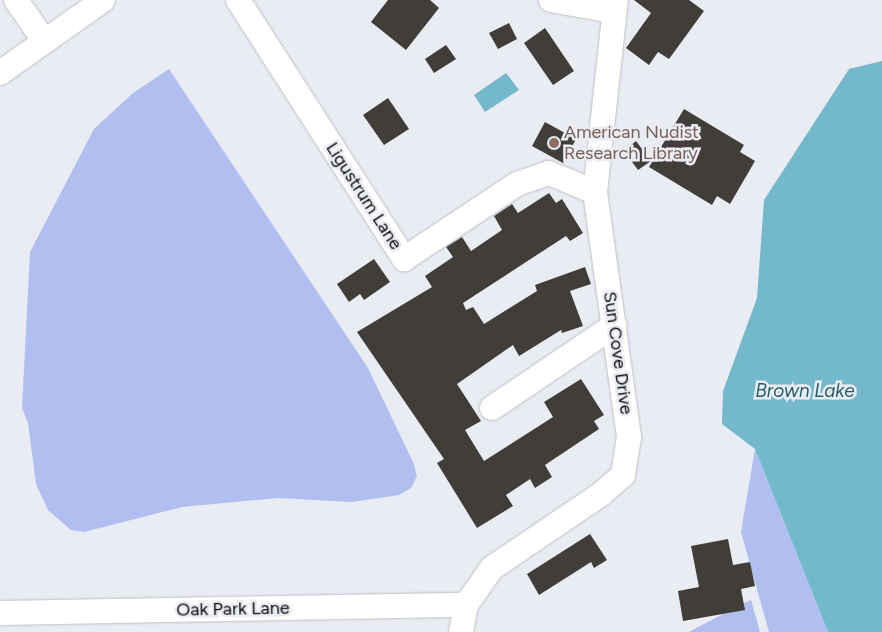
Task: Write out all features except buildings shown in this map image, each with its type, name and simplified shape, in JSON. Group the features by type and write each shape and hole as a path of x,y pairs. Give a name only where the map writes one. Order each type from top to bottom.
{"street":[{"path":"16,0 44,39"},
{"path":"0,73 44,39 103,0"},
{"name":"Ligustrum Lane","path":"238,0 404,259 517,184 549,173 595,192"},
{"path":"551,0 614,5"},
{"name":"Sun Cove Drive","path":"461,632 466,605 492,568 600,495 623,474 629,437 615,325 595,192 614,5"},
{"path":"492,408 615,325"},
{"name":"Oak Park Lane","path":"0,613 466,605"}],"shaded area":[{"path":"169,69 368,368 413,462 417,476 411,488 399,495 352,502 278,498 182,507 84,532 71,530 48,510 36,484 28,423 22,408 30,252 94,129 133,93"},
{"path":"755,449 828,632 769,632 741,532"},
{"path":"751,600 760,632 689,632 742,604"}],"water":[{"name":"Brown Lake","path":"882,61 882,632 828,632 755,449 722,424 723,391 757,298 764,200 849,69"},
{"path":"506,73 519,90 485,112 474,95"}],"place":[{"name":"American Nudist Research Library","path":"554,143"}]}
